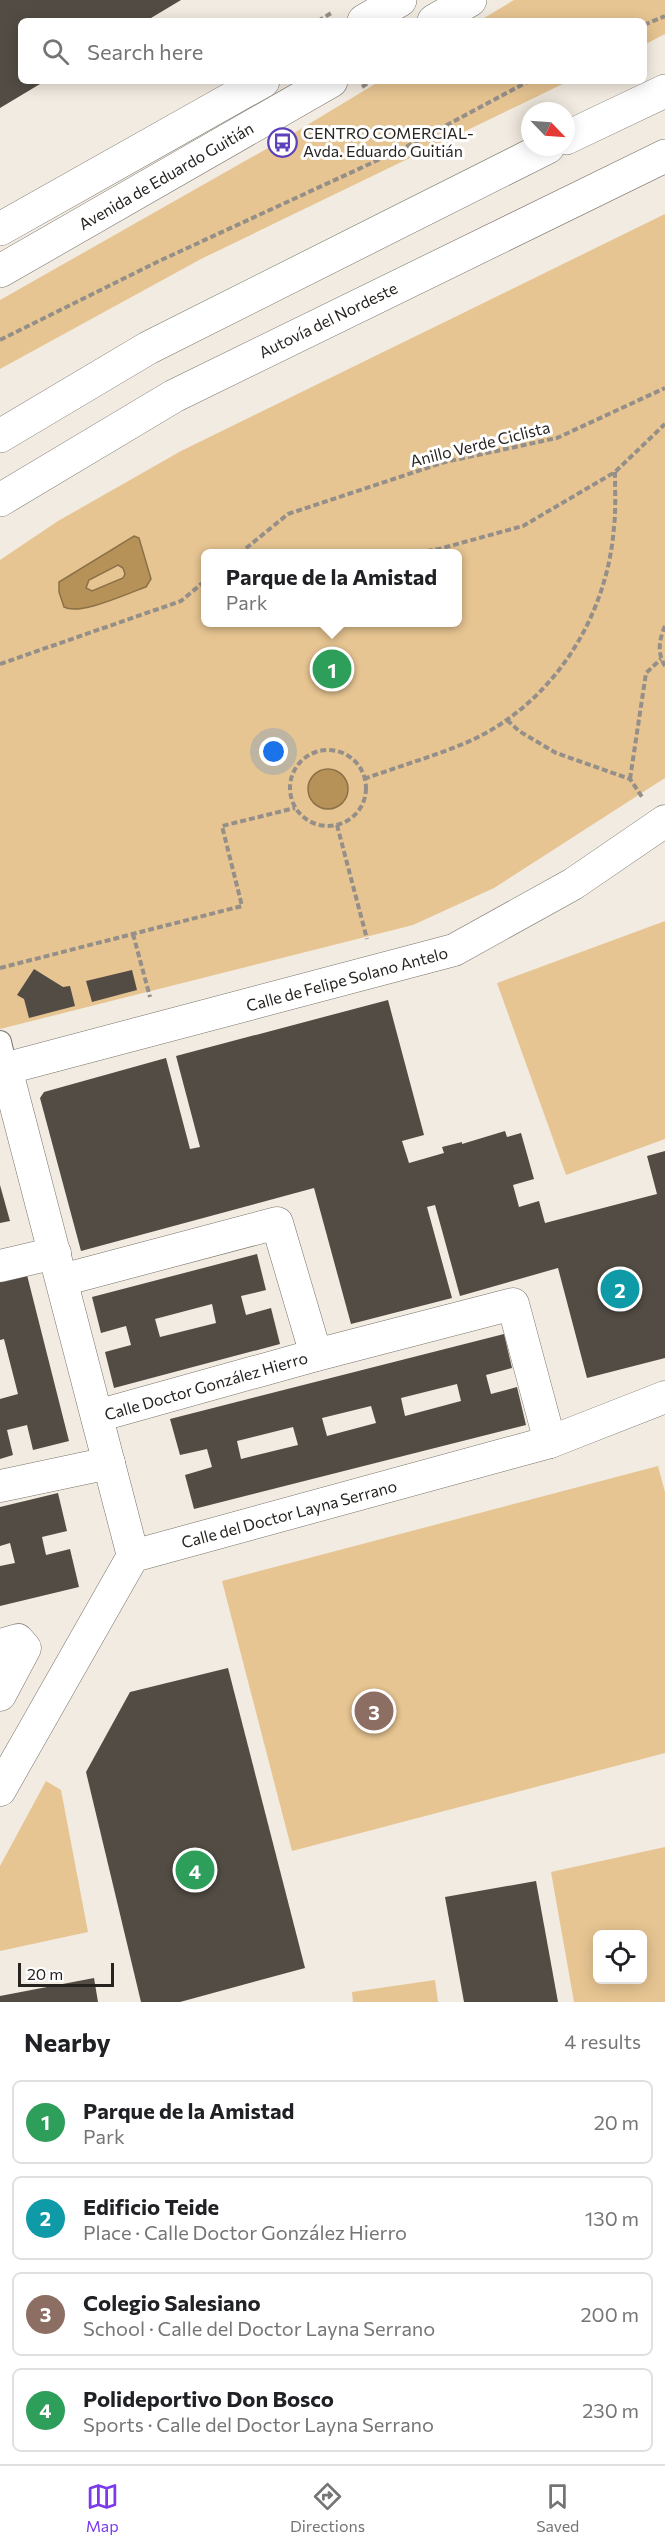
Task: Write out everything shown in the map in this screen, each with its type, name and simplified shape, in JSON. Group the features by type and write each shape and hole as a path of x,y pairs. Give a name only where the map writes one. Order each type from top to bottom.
{"main road":[{"path":"369,18 400,0"},
{"path":"439,18 470,0"},
{"name":"Avenida de Eduardo Guitián","path":"0,229 258,84"},
{"name":"Avenida de Eduardo Guitián","path":"0,271 326,84"},
{"path":"575,134 665,91"},
{"path":"0,436 147,348 530,156"},
{"name":"Autovía del Nordeste","path":"8,496 174,396 665,156"}],"street":[{"name":"Calle de Felipe Solano Antelo","path":"2,1060 158,1029 454,950 573,884 662,823"},
{"name":"Calle Doctor González Hierro","path":"2,1060 133,1556"},
{"name":"Calle Doctor González Hierro","path":"0,1266 58,1267 277,1222 316,1355"},
{"name":"Calle Doctor González Hierro","path":"97,1416 316,1355 513,1304 550,1442"},
{"name":"Calle del Doctor Layna Serrano","path":"133,1556 550,1442 665,1397"},
{"path":"0,1486 110,1463"},
{"path":"0,1790 9,1754 133,1556"},
{"path":"0,1645 18,1640 25,1648 0,1695"}],"path":[{"path":"647,24 665,16"},
{"path":"0,339 157,262 402,148 523,84"},
{"name":"Anillo Verde Ciclista","path":"245,549 288,514 444,462 557,438 665,388"},
{"path":"439,549 523,526 615,472 665,424"},
{"path":"364,779 464,744 507,720 544,690 585,633 606,571 614,528 615,472"},
{"path":"0,664 181,601 201,584"},
{"path":"665,626 659,640 661,659 665,666"},
{"path":"630,779 646,674 661,659"},
{"path":"507,720 519,731 556,753 630,779 662,823"},
{"path":"319,751 336,751 351,758 362,771 366,787 363,804 352,817 337,825 320,825 304,818 295,808 290,789 293,772 304,759 319,751"},
{"path":"0,968 242,906 222,826 295,808"},
{"path":"337,825 376,972"},
{"path":"134,934 158,1029"}],"shaded area":[{"path":"514,0 665,0 665,34 647,43 647,18 484,18"},
{"path":"375,84 563,84 526,102 521,102 521,104 201,259 0,369 0,300 284,139"},
{"path":"665,214 665,778 494,888 413,925 0,1029 0,560 58,521 181,451"},
{"path":"134,536 139,538 151,579 146,587 81,609 64,607 59,592 59,582","holes":["118,565 123,568 125,574 123,578 92,591 86,588 89,580"]},
{"path":"328,769 342,775 348,789 342,803 328,809 314,803 308,789 314,775"},
{"path":"665,921 665,1139 566,1175 497,983"},
{"path":"658,1466 665,1492 665,1753 292,1851 222,1581"},
{"path":"46,1781 61,1790 88,1932 0,1951 0,1866"},
{"path":"665,1847 665,2002 574,2002 551,1872"},
{"path":"435,1980 438,2002 353,2002 352,1992"}],"building":[{"path":"0,0 181,0 151,18 18,18 18,84 40,84 0,108"},
{"path":"34,969 63,987 70,986 75,1006 29,1018 24,999 17,995"},
{"path":"132,970 137,990 92,1002 86,981"},
{"path":"388,1000 424,1135 402,1141 409,1163 444,1153 442,1147 462,1142 462,1144 505,1131 507,1137 521,1133 534,1179 513,1185 519,1207 539,1201 545,1223 657,1194 647,1156 665,1151 665,1358 587,1378 558,1268 460,1296 435,1205 427,1207 452,1298 351,1324 314,1188 81,1251 40,1098 44,1092 166,1058 190,1149 200,1147 176,1056"},
{"path":"0,1185 10,1221 0,1223"},
{"path":"257,1254 266,1290 241,1296 246,1315 271,1308 280,1344 114,1388 105,1352 131,1345 126,1326 101,1333 92,1297","holes":["212,1304 216,1323 160,1337 155,1319"]},
{"path":"27,1275 69,1441 33,1450 27,1425 7,1430 13,1455 0,1459 0,1399 18,1394 4,1339 0,1340 0,1282"},
{"path":"504,1334 512,1368 486,1375 491,1394 517,1387 526,1425 194,1509 185,1475 212,1467 207,1449 180,1455 170,1419","holes":["457,1384 461,1401 405,1416 401,1398","371,1406 376,1423 327,1436 322,1418","293,1427 298,1445 241,1459 237,1441"]},
{"path":"58,1493 67,1531 42,1537 46,1555 70,1549 79,1587 0,1606 0,1566 15,1563 10,1543 0,1546 0,1507"},
{"path":"228,1668 305,1968 180,2002 141,2002 86,1772 130,1692"},
{"path":"536,1881 558,2002 464,2002 445,1897"},
{"path":"94,1978 98,2002 0,2002 0,1996"}],"place":[{"name":"CENTRO COMERCIAL- Avda. Eduardo Guitián","path":"282,142"},
{"name":"Parque de la Amistad","path":"332,669"},
{"name":"Edificio Teide","path":"620,1289"},
{"name":"Colegio Salesiano","path":"374,1711"},
{"name":"Polideportivo Don Bosco","path":"195,1870"}]}
